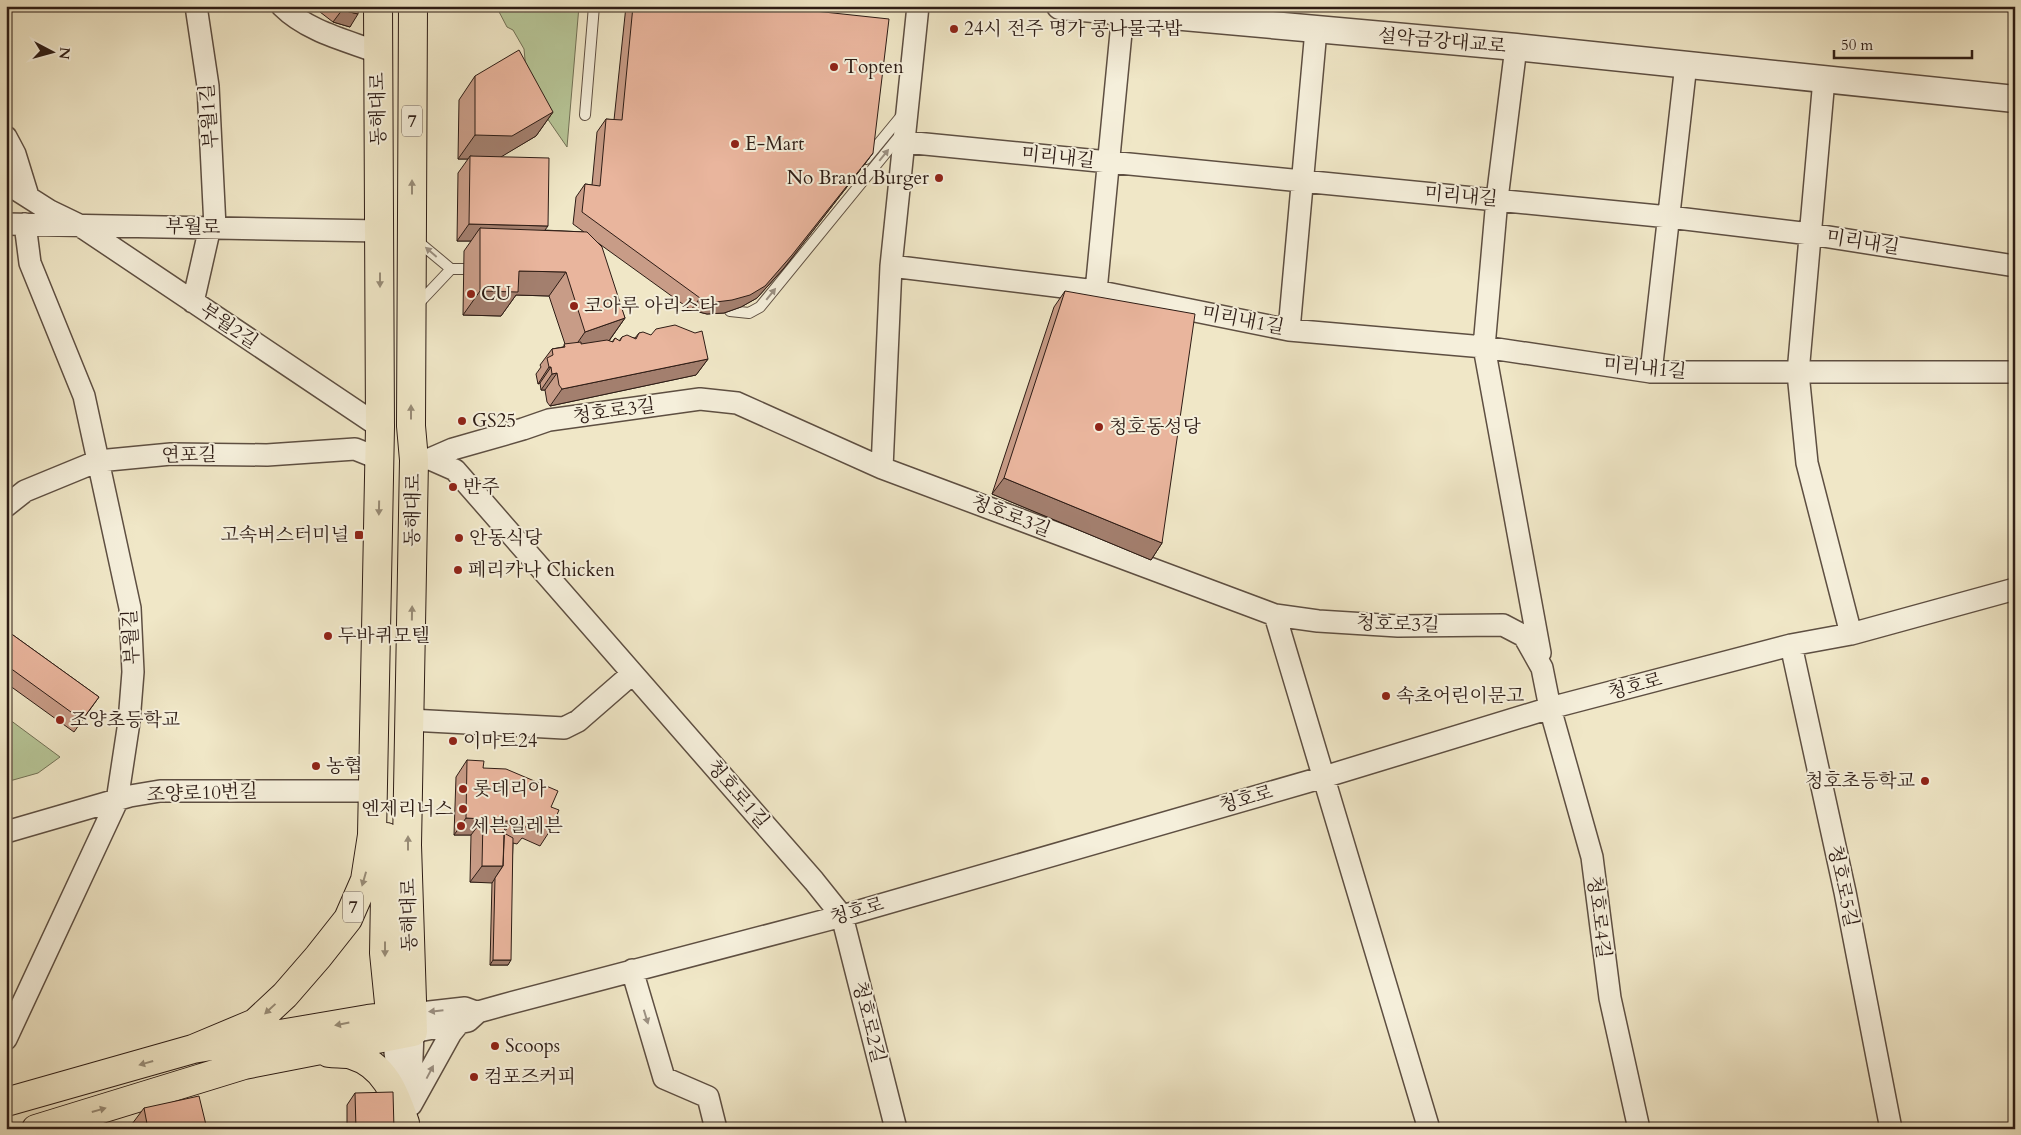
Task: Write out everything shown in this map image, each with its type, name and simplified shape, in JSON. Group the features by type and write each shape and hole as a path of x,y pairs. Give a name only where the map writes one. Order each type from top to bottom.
{"main road":[{"name":"동해대로","path":"6,1102 193,1049 254,1023 285,995 348,919 365,880 372,835 380,459 378,6"},
{"name":"동해대로","path":"402,1024 410,720 422,460 411,426 413,6"},
{"path":"380,459 422,460"},
{"name":"동해대로","path":"375,691 387,767 384,954 402,1024"},
{"name":"동해대로","path":"193,1049 402,1024"},
{"path":"36,1129 244,1065 305,1052 402,1024"},
{"path":"305,1052 351,1054 363,1060 382,1075 393,1090 405,1117"}],"street":[{"name":"부월1길","path":"194,302 213,227 208,86 196,6"},
{"path":"282,6 298,20 320,31 377,52"},
{"path":"882,468 891,266 918,6"},
{"name":"설악금강대교로","path":"1060,6 1516,47 2015,98"},
{"path":"1096,291 1123,12"},
{"path":"1289,330 1316,30"},
{"path":"1516,47 1497,199 1484,347 1542,668"},
{"path":"1651,372 1686,64"},
{"path":"1824,79 1798,373 1807,463 1851,634"},
{"name":"미리내길","path":"907,126 1109,162 1669,217 1810,234 2015,266"},
{"path":"6,137 15,154 28,196"},
{"name":"부월2길","path":"6,183 50,211 79,225 380,427"},
{"name":"부월로","path":"15,224 380,231"},
{"name":"부월길","path":"6,1039 117,801 129,722 133,672 130,608 84,396 15,224"},
{"name":"미리내1길","path":"891,266 1096,291 1289,330 1484,347 1651,372 2015,372"},
{"name":"청호로3길","path":"422,460 549,420 700,399 737,403 882,468 1275,615 1318,621 1398,626 1503,625 1524,636 1542,668 1550,708"},
{"name":"연포길","path":"6,506 25,491 98,461 171,454 267,454 355,449 380,459"},
{"name":"청호로1길","path":"422,460 455,470 814,881 842,916"},
{"name":"청호로","path":"402,1024 465,1008 469,1017 632,970 842,916 1324,777 1550,708 1791,645 1851,634 2015,589"},
{"path":"1275,615 1429,1129"},
{"name":"청호로5길","path":"1791,645 1845,892 1891,1129"},
{"path":"410,720 564,728 578,721 632,674"},
{"name":"청호로4길","path":"1550,708 1592,857 1610,998 1639,1129"},
{"name":"조양로10번길","path":"6,832 130,796 160,791 373,791"},
{"name":"청호로2길","path":"842,916 896,1129"},
{"path":"632,970 664,1078 708,1097 716,1129"},
{"path":"405,1117 451,1034 469,1017"},
{"path":"402,1024 399,1084 405,1117"}],"lane":[{"path":"585,115 594,6"},
{"path":"865,160 907,126"},
{"path":"730,311 749,313 760,307 907,126"},
{"path":"412,236 451,268 464,269"},
{"path":"411,311 451,268"}],"green space":[{"path":"496,6 579,6 567,147 518,76 526,70 524,49 513,30 507,27"},
{"path":"6,717 60,757 38,773 6,782"}],"building":[{"path":"337,6 359,6 358,14 342,10"},
{"path":"633,6 768,6 889,19 873,153 792,255 765,286 750,295 716,302 700,298 582,212 585,184 600,186 606,119 622,120"},
{"path":"519,50 553,112 512,136 475,135 475,76"},
{"path":"470,156 549,158 548,226 469,224"},
{"path":"480,228 587,232 602,247 625,318 585,332 566,272 519,271 518,292 480,291"},
{"path":"1065,291 1195,314 1162,543 1004,478"},
{"path":"675,325 695,333 702,331 708,359 562,389 559,385 557,373 552,374 551,367 549,367 547,358 553,355 552,349 565,347 564,344 581,342 581,344 607,340 613,342 615,338 620,341 622,337 627,335 636,339 639,333 643,332 651,335 656,329"},
{"path":"6,630 99,697 82,720 6,665"},
{"path":"467,760 484,761 483,768 506,769 558,791 551,807 559,810 551,829 532,821 528,828 512,821 505,821 503,866 482,866 483,819 466,818"},
{"path":"504,833 513,838 511,960 493,960 495,878 503,866"},
{"path":"393,1092 394,1129 356,1129 355,1093"},
{"path":"199,1096 207,1129 148,1129 144,1108"}],"place":[{"name":"24시 전주 명가 콩나물국밥","path":"954,29"},
{"name":"Topten","path":"834,67"},
{"name":"E-Mart","path":"735,144"},
{"name":"No Brand Burger","path":"939,178"},
{"name":"CU","path":"471,294"},
{"name":"코아루 아리스타","path":"574,306"},
{"name":"GS25","path":"462,421"},
{"name":"청호동성당","path":"1099,427"},
{"name":"반주","path":"453,487"},
{"name":"고속버스터미널","path":"359,535"},
{"name":"안동식당","path":"459,538"},
{"name":"페리카나 Chicken","path":"458,570"},
{"name":"두바퀴모텔","path":"328,636"},
{"name":"속초어린이문고","path":"1386,696"},
{"name":"조양초등학교","path":"60,720"},
{"name":"이마트24","path":"453,741"},
{"name":"농협","path":"316,766"},
{"name":"청호초등학교","path":"1925,781"},
{"name":"롯데리아","path":"463,789"},
{"name":"엔제리너스","path":"463,809"},
{"name":"세븐일레븐","path":"461,826"},
{"name":"Scoops","path":"495,1046"},
{"name":"컴포즈커피","path":"474,1077"}]}
